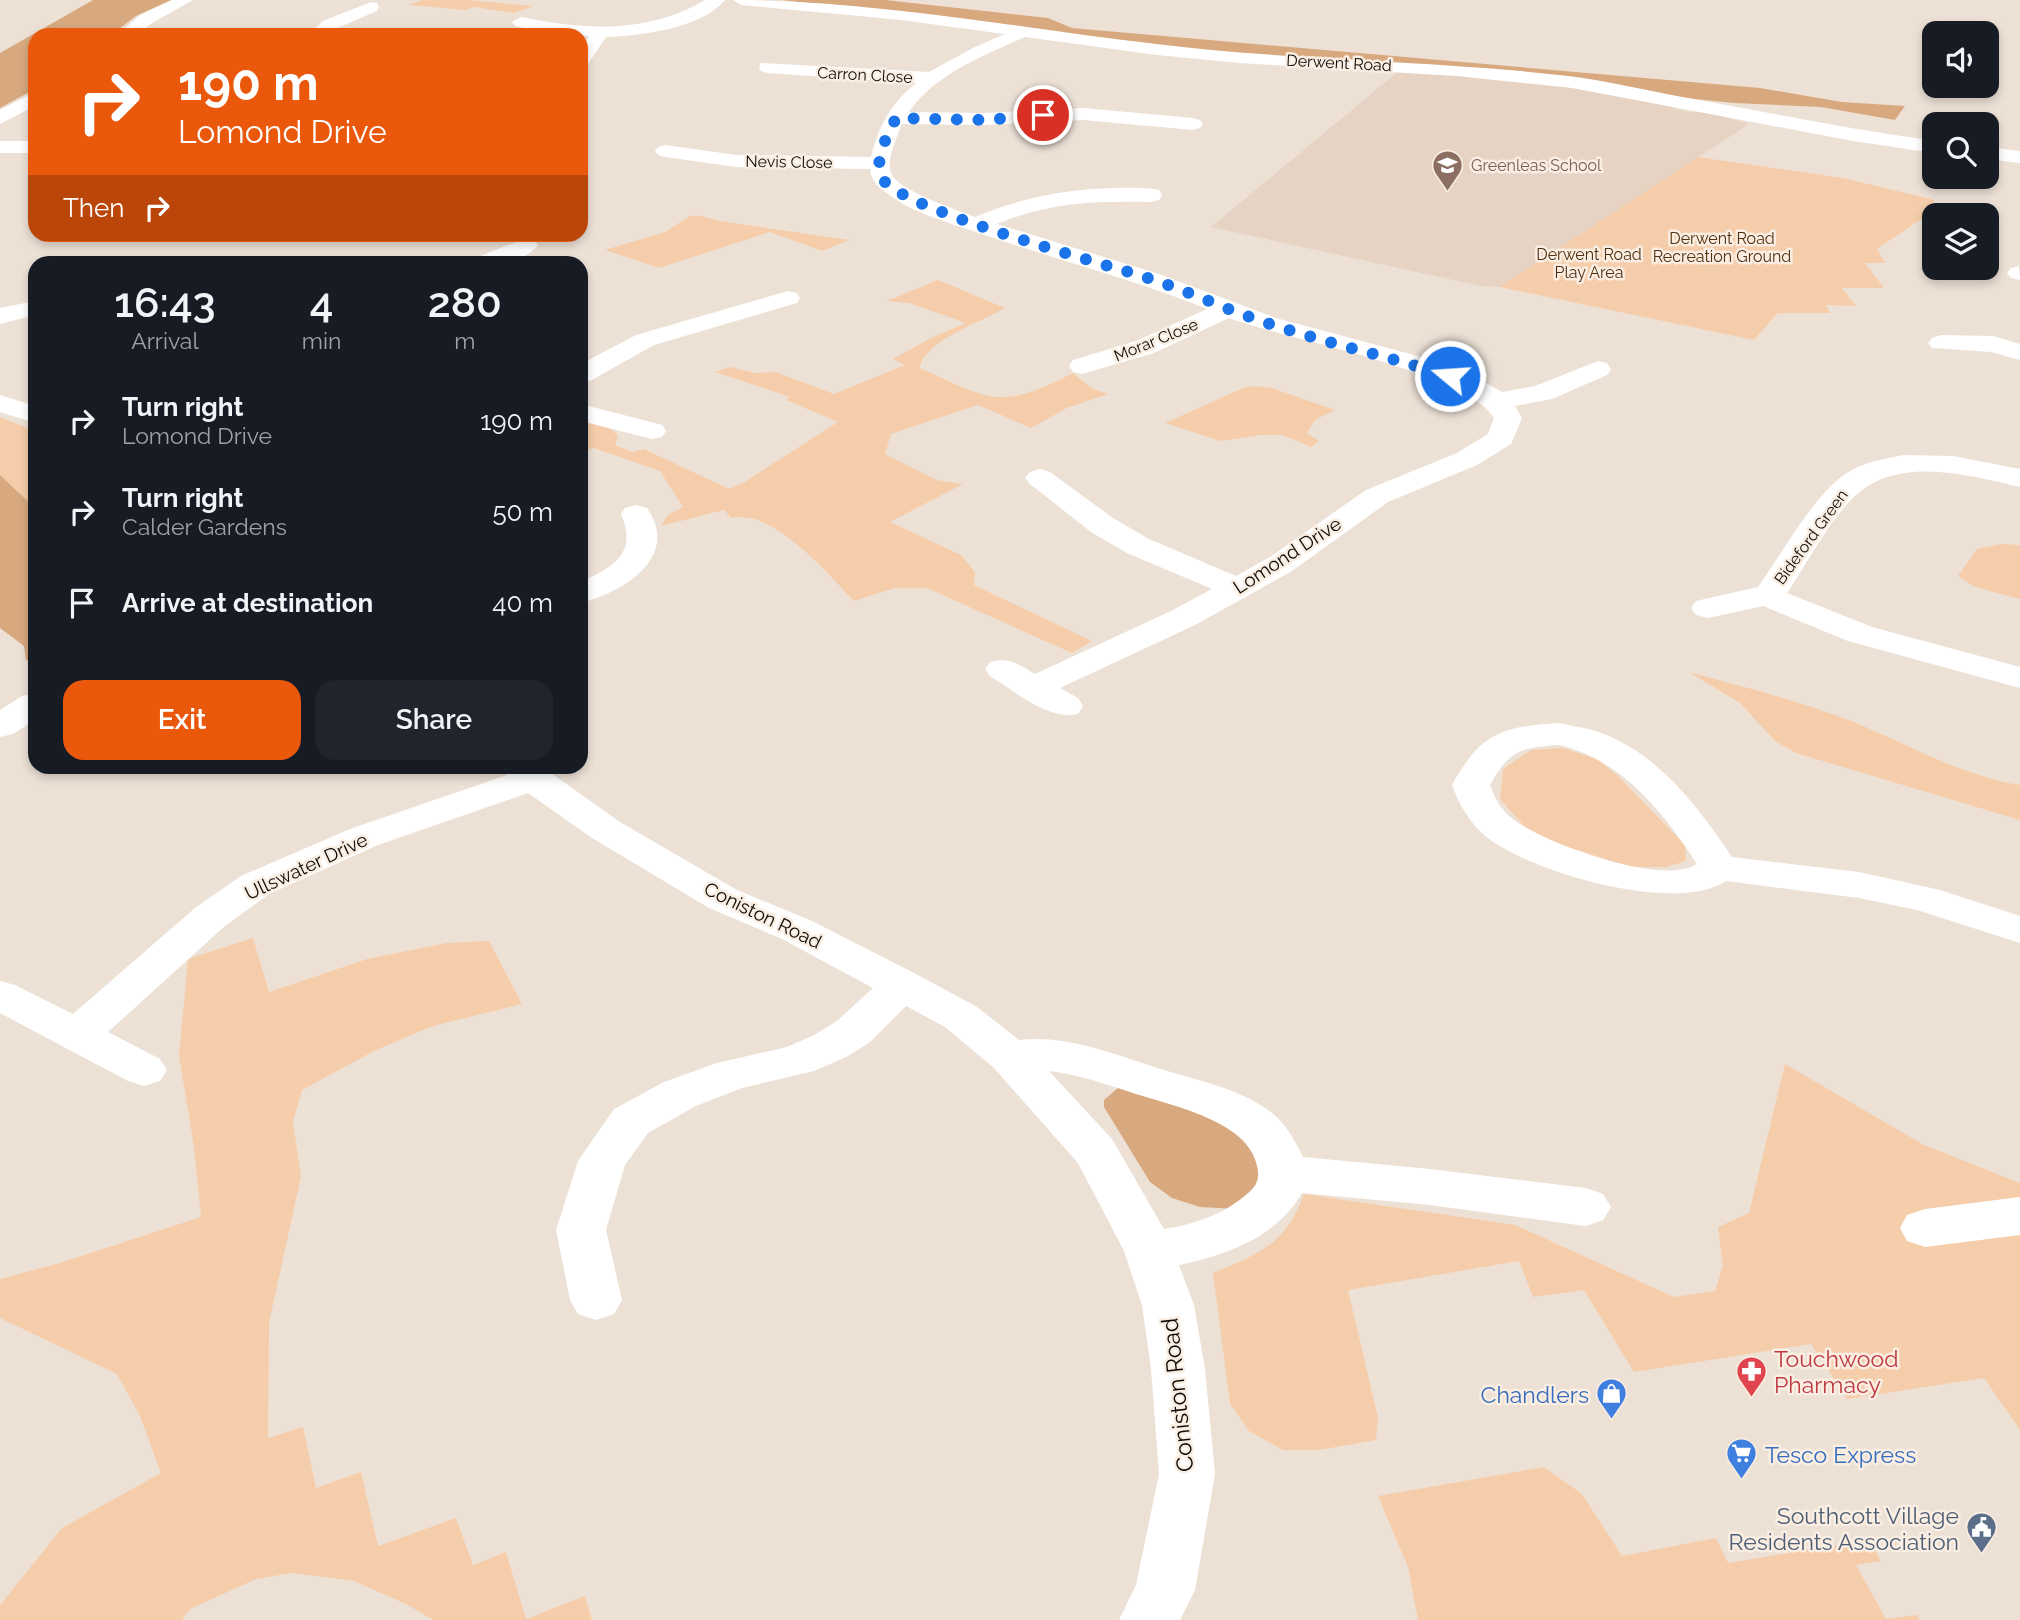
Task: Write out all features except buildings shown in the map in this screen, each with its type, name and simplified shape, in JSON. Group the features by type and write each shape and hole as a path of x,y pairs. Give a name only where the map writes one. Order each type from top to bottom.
{"street":[{"path":"135,28 146,19 185,0"},
{"path":"588,31 667,25 691,17 717,0"},
{"name":"Derwent Road","path":"740,0 902,15 1157,50 1275,60 1456,69 1572,82 1853,135 1922,145"},
{"path":"325,28 371,7"},
{"path":"521,22 549,28"},
{"path":"588,51 601,32"},
{"path":"1021,32 931,78 909,98 885,141 880,163 881,177 893,190 977,224 1154,280 1268,323 1450,376 1498,401 1542,393 1598,369"},
{"name":"Carron Close","path":"768,67 795,73 931,78"},
{"path":"0,118 28,102"},
{"path":"896,118 984,120 1083,114 1153,117 1193,124"},
{"path":"0,147 28,147"},
{"name":"Nevis Close","path":"665,151 692,160 880,163"},
{"path":"1999,155 2020,157"},
{"path":"977,224 1028,204 1098,190 1150,195"},
{"path":"500,256 526,245"},
{"path":"588,370 645,340 788,298"},
{"name":"Morar Close","path":"1080,365 1145,347 1228,309"},
{"path":"0,316 28,310"},
{"path":"1941,343 1987,336 2020,352"},
{"name":"Lomond Drive","path":"1034,687 1184,618 1238,588 1281,564 1377,496 1467,459 1501,438 1508,418 1498,401"},
{"path":"0,403 28,413"},
{"path":"588,414 652,432"},
{"name":"Bideford Green","path":"1768,596 1845,488 1864,474 1911,464 1943,464 2020,478"},
{"path":"1072,471 1029,480 1138,546 1238,588"},
{"path":"588,590 612,579 636,561 643,541 643,525 636,514"},
{"name":"Bideford Green","path":"1707,608 1745,598 1768,596 1806,616 2006,682"},
{"path":"1002,668 1065,706"},
{"path":"0,726 28,708"},
{"path":"1719,868 1698,834 1642,774 1618,753 1583,737 1547,732 1510,740 1485,758 1471,785 1482,811 1507,833 1549,855 1605,873 1646,880 1702,879 1719,868 1926,899 2020,930"},
{"name":"Ullswater Drive","path":"79,1034 210,918 255,885 364,837 523,774"},
{"name":"Coniston Road","path":"527,774 606,830 723,899 797,930 961,1017 1010,1056 1095,1151 1131,1213 1149,1251 1168,1306 1174,1344 1187,1475 1165,1590 1149,1620"},
{"path":"596,1300 581,1230 602,1161 631,1121 680,1094 733,1074 798,1060 830,1046 853,1032 903,985"},
{"path":"0,995 144,1070"},
{"path":"1010,1056 1030,1053 1083,1061 1214,1102 1250,1121 1274,1143 1285,1172 1279,1191 1265,1209 1212,1237 1149,1251"},
{"path":"1285,1172 1430,1186 1586,1207"},
{"path":"1925,1228 2020,1216"}],"shaded area":[{"path":"93,0 171,0 136,16 120,28 44,28"},
{"path":"782,0 885,0 1048,18 1072,28 1760,88 1842,102 1905,106 1895,120 1821,107 1735,103 1244,55"},
{"path":"28,37 28,93 0,108 0,53"},
{"name":"Greenleas School","path":"1400,70 1600,89 1674,107 1673,109 1705,111 1749,124 1500,287 1481,286 1211,227"},
{"path":"0,475 28,501 28,660 24,646 0,628"},
{"path":"1118,1088 1160,1099 1233,1126 1249,1140 1269,1172 1236,1209 1200,1207 1172,1198 1150,1182 1104,1107 1104,1100"}],"green space":[{"path":"422,0 468,0 534,6 514,13 475,7 466,10 409,5"},
{"name":"Derwent Road Recreation Ground","path":"1698,157 1843,178 1935,200 1933,203 1922,203 1922,219 1877,249 1885,263 1865,263 1884,288 1842,288 1856,306 1826,305 1830,313 1778,313 1754,340 1500,287"},
{"path":"696,215 849,240 822,251 770,232 659,268 605,250 665,232"},
{"path":"938,280 1005,308 943,341 924,358 920,368 964,388 980,394 1011,397 1028,393 1073,373 1093,389 1108,394 1067,408 1031,428 978,405 891,434 885,454 937,480 963,484 890,522 961,555 975,572 974,585 1092,641 1072,653 927,588 895,588 854,601 814,560 781,532 747,518 731,518 724,510 661,526 668,515 683,507 660,471 594,448 588,449 588,423 610,428 618,436 615,445 632,452 644,449 729,489 743,483 838,422 786,400 790,397 715,372 730,367 755,373 776,372 834,394 905,365 893,359 966,323 909,303 887,301"},
{"path":"1243,388 1272,388 1335,410 1315,420 1307,433 1319,441 1311,447 1283,435 1262,435 1221,441 1165,423"},
{"path":"0,417 28,428 28,501 0,475"},
{"path":"2001,544 2020,545 2020,599 1975,587 1958,576 1977,549"},
{"path":"1689,672 1813,707 1956,767 2020,785 2020,820 1796,753 1776,742 1740,703"},
{"path":"1563,748 1597,759 1619,777 1685,845 1686,861 1666,867 1631,867 1549,841 1524,826 1500,799 1503,769 1531,750"},
{"path":"253,938 269,992 367,959 447,943 489,941 522,1004 433,1026 376,1050 302,1090 293,1122 301,1176 269,1323 268,1438 303,1427 316,1488 361,1472 378,1546 456,1518 473,1565 506,1552 526,1619 585,1596 592,1620 433,1620 408,1605 354,1581 292,1573 256,1579 190,1609 182,1620 0,1620 0,1605 62,1528 161,1473 140,1416 117,1374 0,1318 0,1279 60,1263 201,1217 194,1147 179,1056 188,959"},
{"path":"1785,1064 1924,1145 2020,1183 2020,1430 1984,1378 1847,1399 1811,1344 1634,1372 1584,1290 1533,1297 1519,1261 1348,1290 1378,1418 1376,1440 1319,1450 1283,1450 1249,1431 1230,1404 1213,1273 1244,1260 1269,1245 1289,1225 1304,1194 1515,1225 1674,1297 1715,1291 1723,1266 1718,1227 1749,1213"},
{"path":"1544,1467 1582,1494 1622,1556 1716,1538 1728,1563 1869,1540 1881,1561 1856,1565 1886,1619 1917,1615 1920,1620 1418,1620 1408,1567 1378,1496"}],"place":[{"name":"Greenleas School","path":"1448,192"},
{"name":"Touchwood Pharmacy","path":"1751,1398"},
{"name":"Chandlers","path":"1612,1421"},
{"name":"Tesco Express","path":"1742,1481"},
{"name":"Southcott Village Residents Association","path":"1982,1555"}],"route":[{"path":"1043,115 984,120 896,118 885,141 880,163 881,177 893,190 977,224 1154,280 1268,323 1450,376"}],"park label":[{"name":"Derwent Road Play Area","path":"1589,263"}]}
